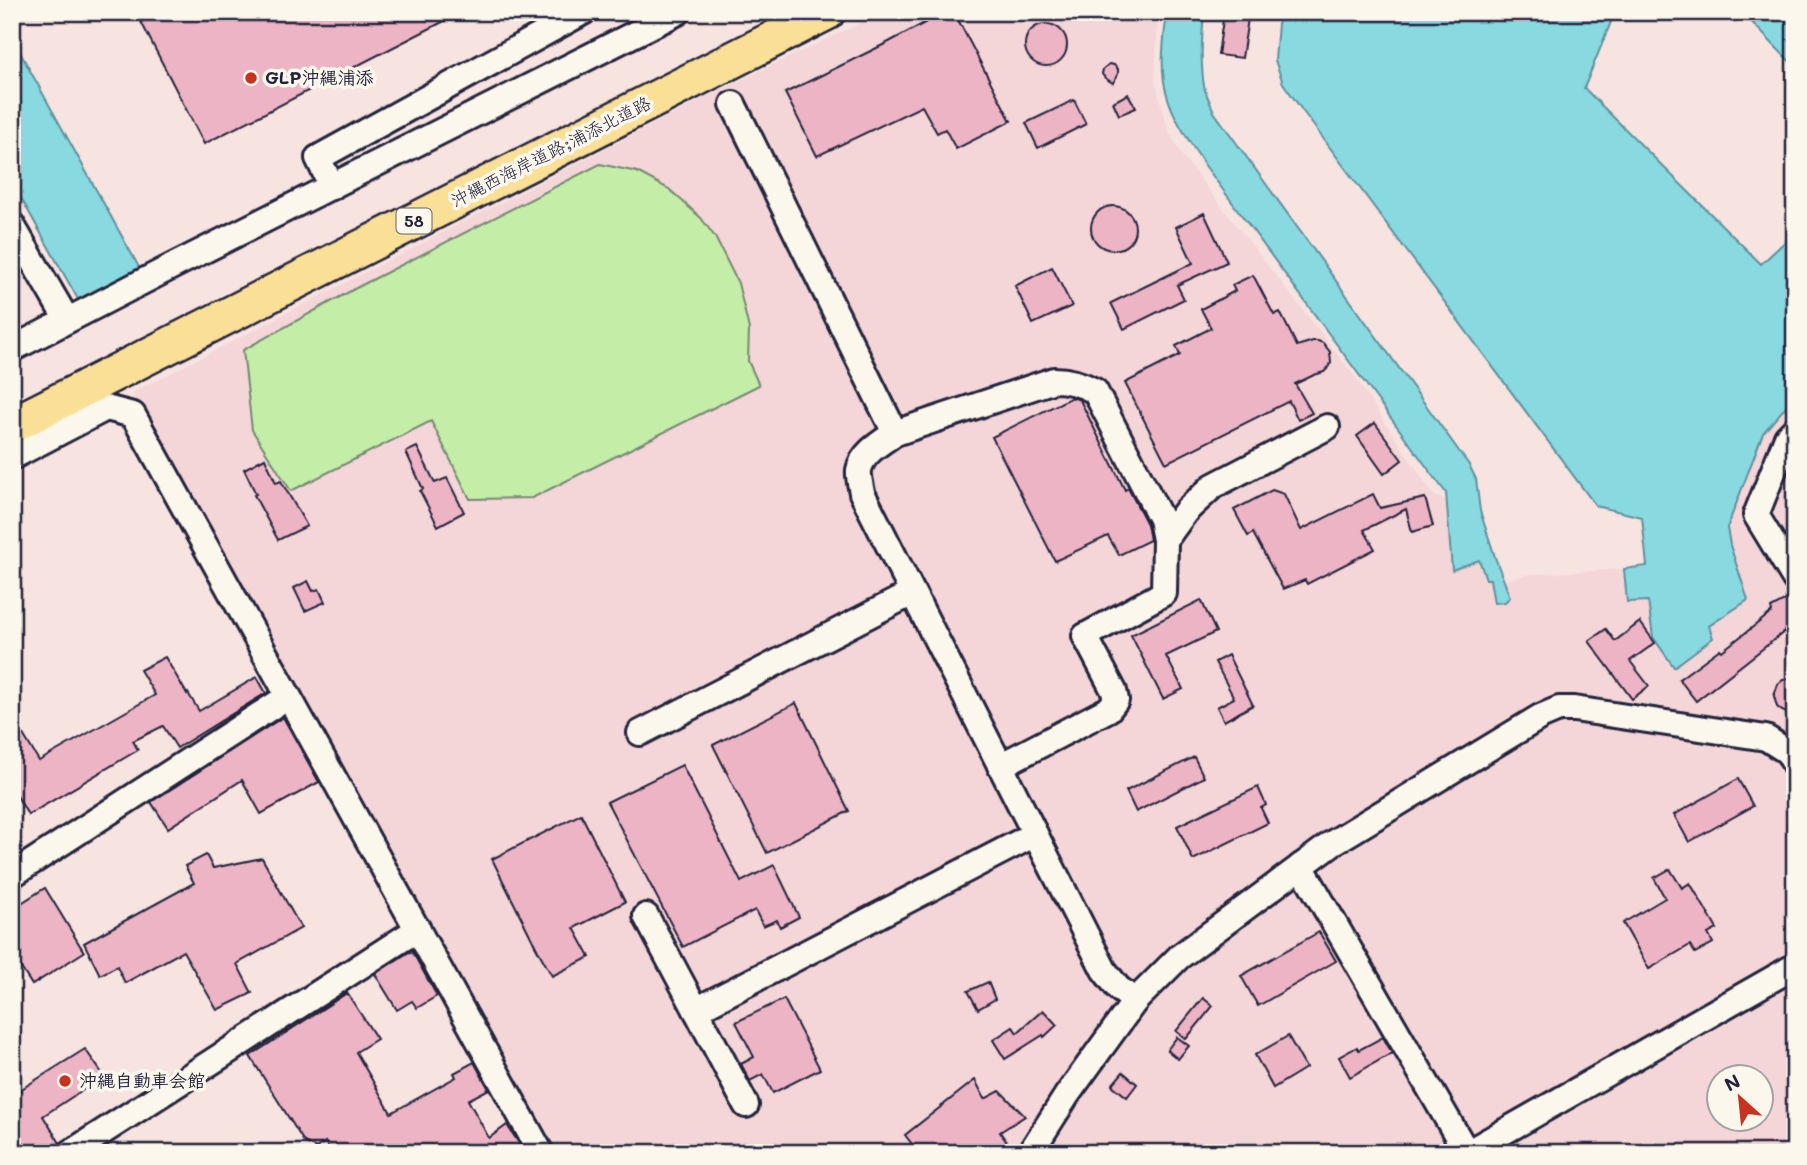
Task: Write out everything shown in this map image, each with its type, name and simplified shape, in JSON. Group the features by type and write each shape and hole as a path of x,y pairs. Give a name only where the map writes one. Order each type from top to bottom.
{"highway":[{"name":"沖縄西海岸道路;浦添北道路","path":"12,425 827,12"}],"street":[{"path":"332,187 318,158 583,12"},
{"path":"12,349 678,12"},
{"path":"733,104 895,433"},
{"path":"12,225 67,320"},
{"path":"1000,766 1110,709 1116,700 1114,691 1086,636 1164,593 1165,540 1161,519 1095,391 1067,380 1054,380 895,433 865,457 859,471 862,493 912,593 1000,766 1035,834 1104,970 1118,988 1135,1001"},
{"path":"12,457 106,408 133,415 541,1153"},
{"path":"1165,540 1186,511 1213,486 1327,427"},
{"path":"1795,429 1787,437 1756,515 1795,579"},
{"path":"640,733 912,593"},
{"path":"12,875 287,696"},
{"path":"1030,1153 1067,1095 1135,1001 1179,957 1331,844 1540,717 1559,709 1574,709 1766,738 1788,752 1795,765"},
{"path":"696,1010 1035,834"},
{"path":"1301,866 1467,1153 1795,966"},
{"path":"646,916 746,1105"},
{"path":"70,1153 418,929"}],"shaded area":[{"path":"884,12 1158,12 1155,82 1169,132 1182,156 1352,373 1434,496 1447,500 1452,569 1479,560 1485,578 1490,578 1510,597 1504,581 1525,575 1624,569 1627,602 1648,601 1709,626 1730,545 1727,528 1763,433 1795,396 1795,1153 553,1153 385,842 132,393 710,95"}],"green space":[{"path":"600,164 637,172 669,189 701,218 715,237 738,283 749,329 748,361 759,385 532,498 470,499 431,421 291,491 252,430 243,350 358,287"}],"water":[{"path":"1167,12 1204,12 1203,77 1214,112 1469,465 1476,479 1480,511 1510,597 1505,602 1494,603 1490,579 1486,579 1479,560 1452,570 1446,493 1204,164 1183,131 1170,104 1163,75"},
{"path":"1279,12 1615,12 1584,88 1761,264 1787,240 1795,248 1795,396 1763,433 1727,528 1748,600 1709,626 1713,638 1674,667 1653,637 1648,601 1627,602 1624,569 1647,566 1642,517 1596,506 1302,110 1283,83 1275,60"},
{"path":"1742,12 1795,12 1795,67"},
{"path":"12,38 140,269 79,301 12,182"}],"building":[{"name":"GLP沖縄浦添","path":"136,12 462,12 204,144"},
{"path":"945,12 954,12 1011,121 956,149 945,129 937,133 922,106 817,156 785,93"},
{"path":"1224,12 1249,12 1242,58 1218,55"},
{"path":"1046,24 1061,30 1067,45 1061,60 1046,66 1031,60 1025,45 1031,30"},
{"path":"1109,64 1118,69 1113,83 1102,74"},
{"path":"1128,94 1136,108 1119,115 1113,102"},
{"path":"1074,100 1086,124 1038,148 1026,123"},
{"path":"1113,206 1129,212 1135,228 1129,244 1113,250 1097,244 1091,228 1097,212"},
{"path":"1204,213 1227,262 1177,285 1184,299 1124,329 1111,303 1193,263 1176,227"},
{"path":"1052,267 1072,306 1033,324 1015,286"},
{"path":"1253,275 1274,315 1280,312 1297,346 1318,341 1330,352 1331,363 1324,372 1295,384 1312,413 1298,420 1289,401 1166,463 1125,383 1180,355 1176,346 1211,328 1201,309 1235,291 1232,285"},
{"path":"1072,397 1080,400 1125,490 1128,488 1147,524 1150,540 1119,555 1108,536 1055,561 992,437"},
{"path":"1375,423 1402,460 1384,474 1357,436"},
{"path":"417,447 435,483 447,478 464,512 438,526 420,491 423,489 406,452"},
{"path":"265,458 276,483 281,481 307,526 278,540 254,495 256,494 244,469"},
{"path":"1272,490 1284,494 1301,530 1373,494 1380,508 1425,498 1433,526 1412,532 1406,509 1364,530 1375,549 1307,584 1305,580 1283,589 1253,533 1248,536 1234,510"},
{"path":"308,581 313,591 319,589 325,602 305,611 294,588"},
{"path":"1201,600 1216,632 1166,656 1183,689 1163,699 1131,635"},
{"path":"1786,600 1795,618 1795,651 1784,632 1696,701 1679,679 1720,649 1722,651 1772,612 1771,608"},
{"path":"1640,622 1655,643 1630,661 1649,686 1632,699 1589,641 1606,629 1615,641"},
{"path":"1228,655 1253,705 1224,721 1217,707 1234,698 1215,662"},
{"path":"165,657 199,711 257,677 266,693 177,748 163,726 133,741 138,750 28,815 12,787 12,716 39,761 155,695 140,670"},
{"path":"1795,676 1795,717 1777,707 1774,696 1778,684"},
{"path":"796,703 849,811 767,853 713,745"},
{"path":"283,717 319,782 261,814 242,780 168,828 151,802"},
{"path":"1194,757 1204,777 1136,812 1126,791"},
{"path":"682,765 741,882 774,865 799,917 780,927 777,920 763,926 755,910 683,947 607,802"},
{"path":"1738,779 1753,806 1689,842 1674,815"},
{"path":"1258,787 1266,805 1261,808 1268,823 1193,860 1177,826"},
{"path":"581,814 625,902 574,928 590,957 552,976 492,859"},
{"path":"206,855 213,868 262,858 301,928 237,964 252,993 217,1010 183,951 125,983 117,966 100,975 84,943 194,883 185,866"},
{"path":"1670,869 1682,888 1690,883 1717,929 1708,934 1713,943 1695,953 1690,945 1649,969 1623,923 1665,898 1654,878"},
{"path":"45,888 84,952 32,985 12,954 12,909"},
{"path":"1319,932 1336,961 1258,1006 1241,976"},
{"path":"409,952 413,953 437,996 417,1008 412,1001 397,1010 375,974"},
{"path":"988,982 995,999 978,1009 968,991"},
{"path":"347,993 377,1039 356,1052 391,1113 456,1077 454,1073 474,1062 489,1089 468,1100 489,1138 507,1125 520,1145 509,1153 332,1153 325,1142 316,1148 304,1142 250,1056"},
{"path":"1203,998 1213,1006 1186,1039 1176,1031"},
{"path":"784,999 820,1069 773,1093 763,1074 750,1081 741,1064 754,1057 736,1022"},
{"path":"1043,1010 1057,1025 1044,1037 1043,1035 1005,1059 993,1040 1013,1027 1017,1033"},
{"path":"1288,1036 1306,1068 1273,1088 1255,1055"},
{"path":"1177,1037 1189,1046 1178,1059 1167,1050"},
{"path":"1383,1037 1392,1053 1350,1077 1339,1057"},
{"path":"85,1049 104,1076 43,1116 60,1143 47,1153 30,1153 12,1125 12,1095"},
{"path":"1123,1072 1137,1084 1127,1097 1112,1085"},
{"path":"975,1080 985,1099 1000,1091 1025,1116 1000,1132 1008,1144 996,1153 932,1153 928,1147 919,1153 905,1135"}],"place":[{"name":"GLP沖縄浦添","path":"251,78"},
{"name":"沖縄自動車会館","path":"65,1081"}]}
